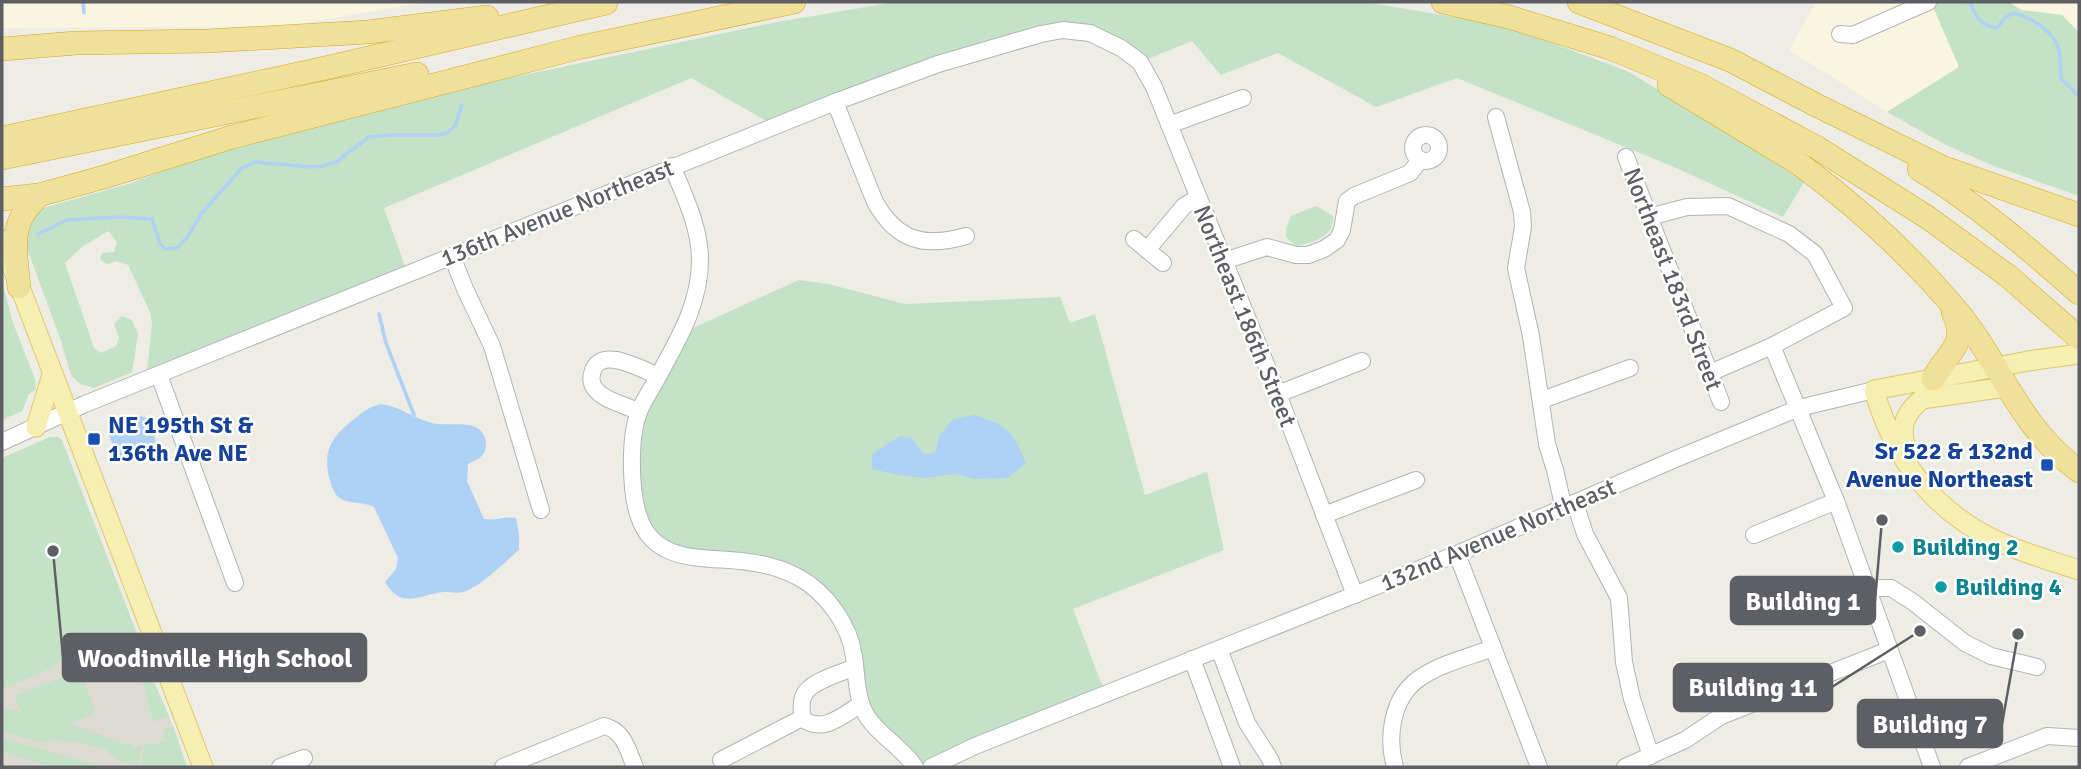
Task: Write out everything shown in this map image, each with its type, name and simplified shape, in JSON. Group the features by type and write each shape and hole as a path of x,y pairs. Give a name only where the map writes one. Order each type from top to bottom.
{"highway":[{"path":"2,51 76,43 208,41 368,32 609,2"},
{"path":"2,158 16,141 609,2"},
{"path":"2,200 39,195 245,133 577,48 794,2"},
{"path":"1443,2 1509,17 1610,48 1700,85 1816,147 1927,217 2008,276 2079,338"},
{"path":"1579,2 1730,60 1942,167 2079,215"},
{"path":"16,141 577,48"},
{"path":"1610,48 1804,167 1868,219 1925,274 1956,310 2038,433 2079,471"},
{"path":"1818,106 1952,189 2034,253 2079,293"},
{"path":"19,287 16,250 18,228 24,214 39,195"},
{"path":"1933,380 1959,336 1959,326 1945,297"}],"main road":[{"path":"2,240 203,767"},
{"name":"132nd Avenue Northeast","path":"1874,390 1933,380 2001,377 2028,361 2079,354"},
{"path":"36,427 52,375"},
{"path":"1920,482 1904,442 1903,427 1912,407 1922,399 2001,377"},
{"path":"1874,390 1891,438 1907,465 1946,508 1981,533 2017,549 2079,570"}],"street":[{"path":"1840,34 1853,35 1928,2"},
{"name":"136th Avenue Northeast","path":"2,442 85,404 673,166 938,64 1063,30 1090,33 1121,48"},
{"name":"Northeast 186th Street","path":"1121,48 1140,62 1154,87 1278,394 1355,595"},
{"path":"1168,125 1243,99"},
{"path":"835,102 875,202 892,226 919,241 933,243 966,236"},
{"path":"1496,117 1522,212 1523,227 1516,268 1531,336 1547,444 1570,506 1619,598 1632,699 1651,756"},
{"name":"Northeast 183rd Street","path":"1626,157 1721,402"},
{"path":"1224,261 1268,247 1296,255 1308,255 1324,249 1336,240 1342,230 1347,201 1354,195 1410,173 1420,160"},
{"path":"673,166 697,234 700,256 698,282 692,309 682,333 639,412 634,430 632,451 639,519 656,541 676,554 699,559 746,561 774,567 799,578 826,599 839,616 850,638 860,704 879,732 902,750 915,767"},
{"path":"1147,250 1184,206 1197,198"},
{"path":"1649,216 1687,207 1728,206 1789,234 1815,254 1844,308 1772,346 1710,373"},
{"path":"1134,239 1163,263"},
{"path":"452,256 492,346 541,510"},
{"path":"1772,346 1836,501 1932,767"},
{"path":"639,412 596,391 592,385 592,371 600,361 609,359 658,376"},
{"path":"1278,394 1362,361"},
{"path":"1542,400 1630,368"},
{"path":"159,375 235,583"},
{"name":"132nd Avenue Northeast","path":"931,767 987,741 1457,554 1799,408 1874,390"},
{"path":"1324,515 1416,480"},
{"path":"1754,535 1836,501"},
{"path":"1457,554 1539,767"},
{"path":"1867,588 1891,588 1965,643 1991,656 2037,667"},
{"path":"1395,767 1391,737 1394,717 1401,698 1415,681 1433,671 1493,648"},
{"path":"1219,649 1247,723 1273,767"},
{"path":"1625,767 1685,740 1721,716 1889,650"},
{"path":"1192,659 1232,767"},
{"path":"855,667 809,687 803,696 802,718 808,724 825,725 860,704"},
{"path":"721,760 802,718"},
{"path":"503,767 604,726 614,728 622,737 635,767"},
{"path":"1968,767 2047,736 2079,738"},
{"path":"281,767 304,758"}],"shaded area":[{"path":"2,2 427,2 287,26 2,28"},
{"path":"1816,2 1931,2 1959,67 1887,112 1789,50"},
{"path":"2009,2 2079,2 2079,39 2042,12 2021,10"},
{"path":"64,446 187,767 2,767 2,462"}],"green space":[{"path":"896,2 1365,2 1507,26 1627,71 1804,182 1783,217 1674,167 1457,78 1376,107 1278,53 1221,75 1192,41 1140,62 1063,30 765,129 765,120 691,78 384,208 406,269 147,370 151,314 128,265 117,261 107,264 100,260 102,253 114,252 117,242 108,231 82,247 65,263 94,348 101,353 116,346 119,338 114,324 122,316 132,320 138,334 132,372 94,388 80,384 71,375 25,243 25,228 40,209 128,184 192,160 352,111 777,22"},
{"path":"1931,2 2009,2 2021,10 2062,15 2077,30 2079,196 1994,166 1946,145 1887,112 1959,67"},
{"path":"1316,206 1333,216 1330,229 1316,240 1296,246 1286,237 1291,216"},
{"path":"799,280 828,284 905,304 1060,297 1070,323 1095,314 1145,495 1207,472 1224,550 1073,609 1105,693 931,767 915,767 868,718 850,638 799,578 656,541 646,531 634,430 682,333"},
{"path":"2,281 13,323 35,379 36,389 29,394 22,411 2,420"},
{"path":"50,437 62,440 136,631 112,640 96,642 39,674 2,689 2,458"},
{"path":"141,644 169,716 153,722 134,647"},
{"path":"79,670 96,712 71,723 123,744 143,746 137,765 114,759 107,750 69,740 53,739 44,743 2,732 2,708 21,712 15,696"},
{"path":"173,726 187,767 141,766 145,744 165,741 163,730"},
{"path":"2,738 103,767 53,767 2,752"}],"water":[{"path":"381,404 432,423 474,426 484,436 486,446 483,455 468,464 467,481 484,519 516,518 519,550 466,591 444,592 412,599 398,596 391,591 385,582 396,569 398,558 374,507 342,499 333,490 327,467 332,442 342,429 363,412"},
{"path":"975,415 1008,431 1026,464 1007,478 976,479 954,474 925,478 872,469 872,454 900,436 912,438 924,454 935,453 939,436 953,419"},
{"path":"141,416 147,418 156,441 154,445 118,457 108,433 109,429"}],"waterway":[{"path":"83,2 84,13"},
{"path":"1969,2 1979,20 1991,27 1997,28 2013,13 2027,18 2048,32 2059,51 2061,79 2079,96"},
{"path":"38,234 67,220 119,217 152,219 160,244 166,249 177,248 189,235 201,214 242,168 255,162 323,166 336,162 369,137 447,133 455,126 462,105"},
{"path":"379,314 386,343 414,415"}],"place":[{"name":"NE 195th St & 136th Ave NE","path":"94,439"},
{"name":"Sr 522 & 132nd Avenue Northeast","path":"2047,465"},
{"name":"Building 1","path":"1882,520"},
{"name":"Building 2","path":"1898,547"},
{"name":"Woodinville High School","path":"53,551"},
{"name":"Building 4","path":"1941,587"},
{"name":"Building 11","path":"1920,631"},
{"name":"Building 7","path":"2018,634"}]}
